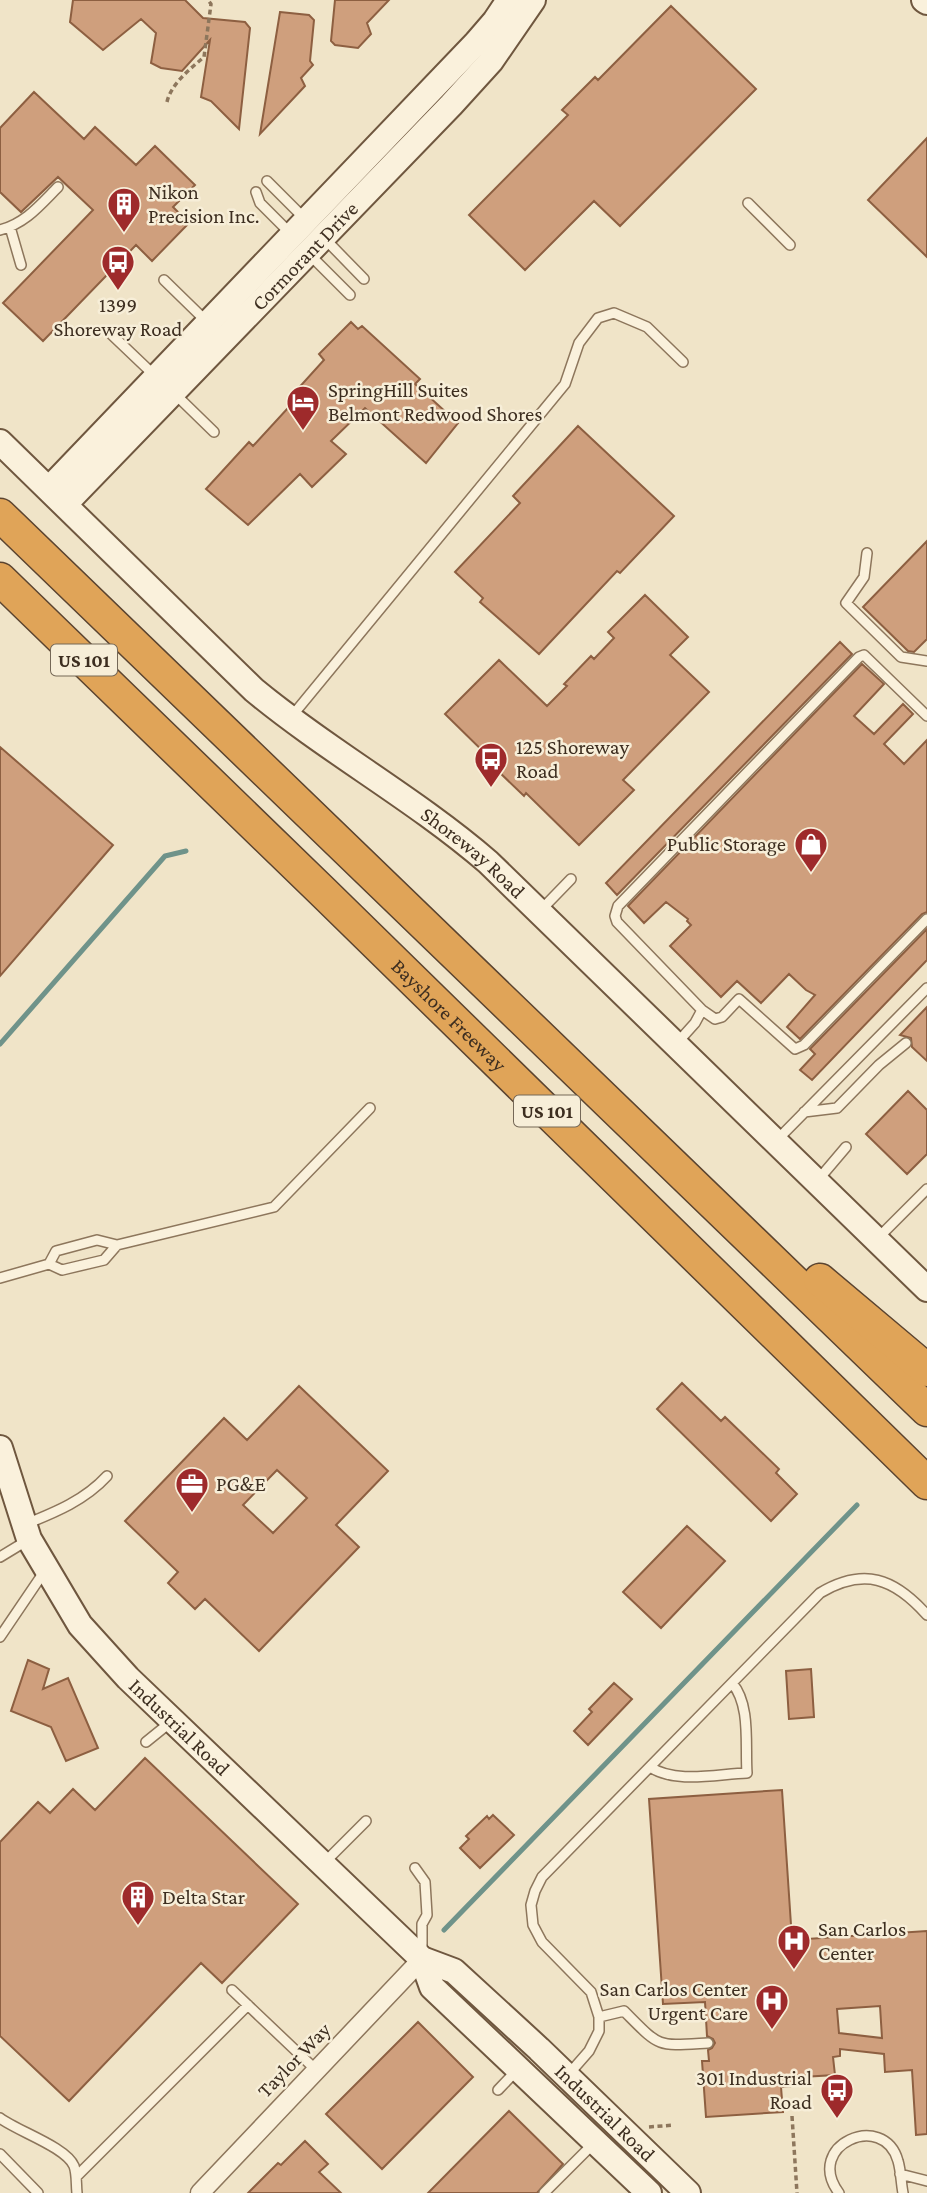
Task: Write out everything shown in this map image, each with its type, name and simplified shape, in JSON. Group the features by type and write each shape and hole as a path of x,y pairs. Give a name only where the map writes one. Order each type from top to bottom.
{"highway":[{"name":"US 101","path":"0,515 927,1410"},
{"name":"Bayshore Freeway","path":"0,579 927,1483"},
{"path":"0,608 168,741"},
{"path":"633,1126 927,1370"}],"street":[{"name":"Cormorant Drive","path":"165,384 207,323 476,43 509,0"},
{"name":"Cormorant Drive","path":"57,496 165,384 316,245 491,61 533,0"},
{"name":"Shoreway Road","path":"0,442 254,690 290,719 460,838 876,1240 924,1280"},
{"name":"Industrial Road","path":"0,1448 27,1532 46,1570 80,1625 128,1678 422,1959 454,1971 688,2193"},
{"name":"Industrial Road","path":"422,1959 432,1987 649,2193"},
{"name":"Taylor Way","path":"200,2193 422,1959"}],"lane":[{"path":"267,181 298,227 316,245 364,279"},
{"path":"21,265 5,229 29,217 58,187"},
{"path":"256,192 260,203 298,227 316,245 350,295"},
{"path":"748,203 790,246"},
{"path":"164,281 207,323"},
{"path":"290,719 565,384 579,343 598,318 614,313 647,327 683,362"},
{"path":"112,335 214,432"},
{"path":"867,553 864,577 846,603 901,657 927,661"},
{"path":"927,716 864,655 859,657 618,906 615,916 617,922 702,1010 715,1020 722,1017 739,999 795,1049 804,1045 927,919"},
{"path":"539,912 571,879"},
{"path":"776,1142 927,988"},
{"path":"676,1045 695,1023 702,1010"},
{"path":"804,1112 837,1108 879,1065 906,1043"},
{"path":"49,1264 56,1251 97,1240 117,1245 274,1207 370,1108"},
{"path":"817,1181 846,1147"},
{"path":"876,1240 927,1189"},
{"path":"0,1278 49,1264 62,1270 104,1260 117,1245"},
{"path":"0,1556 27,1532 99,1485 107,1476"},
{"path":"0,1637 46,1570"},
{"path":"567,2076 589,2051 599,2031 599,2017 592,1992 542,1942 533,1925 531,1905 542,1877 820,1593 837,1583 864,1577 891,1584 913,1599 927,1615"},
{"path":"650,1767 660,1773 681,1776 747,1773 743,1706 740,1692 732,1683"},
{"path":"146,1742 172,1720"},
{"path":"323,1864 366,1821"},
{"path":"415,1868 425,1881 427,1915 422,1924 422,1959"},
{"path":"232,1990 315,2069"},
{"path":"76,2177 248,2005"},
{"path":"599,2017 624,2011 655,2042 666,2046 708,2043"},
{"path":"498,2090 520,2068"},
{"path":"0,2118 72,2161 77,2193"},
{"path":"839,2193 831,2179 830,2166 834,2153 843,2143 855,2136 869,2135 892,2148 898,2161 903,2193"},
{"path":"544,2193 595,2141"},
{"path":"0,2154 38,2193"},
{"path":"900,2174 927,2181"}],"path":[{"path":"167,102 169,94 186,73 204,57 211,4 208,0"},
{"path":"792,2116 797,2193"},
{"path":"639,2127 674,2125"}],"building":[{"path":"73,0 185,0 203,18 245,22 250,28 239,129 211,101 201,97 210,40 182,71 161,68 151,63 156,33 141,19 103,50 70,22"},
{"path":"335,0 389,0 367,23 371,34 358,48 335,45 331,41"},
{"path":"671,6 756,89 620,226 594,201 525,270 469,215 568,115 562,110 595,77 598,80"},
{"path":"280,12 309,15 314,20 310,61 313,65 301,78 305,86 260,134"},
{"path":"34,92 84,139 95,127 136,165 155,146 195,185 173,207 189,223 152,261 136,245 43,341 3,303 93,210 58,177 21,212 0,192 0,128"},
{"path":"927,138 927,257 868,200"},
{"name":"SpringHill Suites Belmont Redwood Shores","path":"351,322 358,329 362,326 420,379 415,384 458,423 426,463 365,408 331,441 346,454 312,487 300,474 248,525 206,489 249,442 253,446 299,396 295,392 324,360 319,354"},
{"path":"578,426 674,516 620,573 617,571 539,654 480,602 483,598 455,572 520,503 513,496"},
{"path":"927,541 927,639 914,652 908,651 863,607"},
{"path":"645,595 688,637 670,655 709,692 623,780 634,790 579,845 526,793 524,796 496,769 498,766 445,714 499,660 547,706 591,656 594,659 614,638 608,632"},
{"path":"840,642 852,654 617,895 606,883"},
{"path":"862,664 884,684 854,716 874,734 903,704 913,714 884,744 904,764 927,740 927,912 922,914 800,1039 787,1027 815,995 789,974 761,1003 737,981 721,997 670,946 691,925 688,919 666,902 644,923 628,906"},
{"path":"0,747 113,845 0,976"},
{"path":"927,929 927,960 812,1080 800,1070 815,1054 810,1049"},
{"path":"927,1007 927,1061 912,1047 911,1038 900,1035"},
{"path":"908,1091 927,1110 927,1154 907,1174 866,1134"},
{"path":"682,1383 721,1421 725,1417 779,1469 776,1473 797,1494 771,1521 657,1409"},
{"name":"PG&E","path":"299,1386 388,1471 336,1525 359,1547 259,1651 205,1599 195,1609 168,1583 178,1572 125,1521 224,1418 247,1440","holes":["277,1470 307,1498 273,1533 243,1505"]},
{"path":"687,1526 725,1561 661,1628 623,1592"},
{"path":"28,1660 49,1669 43,1689 68,1678 98,1748 66,1761 51,1727 11,1711"},
{"path":"811,1669 814,1717 789,1719 786,1671"},
{"path":"614,1683 632,1699 588,1745 574,1731 592,1712 589,1709"},
{"name":"Delta Star","path":"145,1758 298,1904 222,1983 201,1963 69,2101 0,2036 0,1842 38,1802 50,1813 73,1789 95,1810"},
{"name":"San Carlos Center","path":"782,1790 792,1940 927,1931 927,2134 916,2135 912,2070 885,2072 884,2054 840,2049 840,2056 833,2057 835,2075 802,2077 802,2085 781,2087 783,2112 706,2117 702,2061 709,2061 708,2050 715,2043 707,2036 705,2002 663,2004 649,1799","holes":["880,2006 882,2038 839,2033 837,2009"]},
{"path":"493,1815 514,1835 480,1868 460,1848 469,1839 466,1836 487,1816 489,1819"},
{"path":"418,2022 473,2077 382,2169 326,2114"},
{"path":"509,2111 563,2164 537,2193 428,2193"},
{"path":"305,2141 328,2164 319,2172 341,2193 248,2193 278,2163 281,2165"}],"waterway":[{"path":"0,1044 165,856 186,851"},
{"path":"444,1930 857,1505"}],"place":[{"name":"Nikon Precision Inc.","path":"124,234"},
{"name":"1399 Shoreway Road","path":"118,292"},
{"name":"SpringHill Suites Belmont Redwood Shores","path":"303,432"},
{"name":"125 Shoreway Road","path":"491,789"},
{"name":"Public Storage","path":"811,874"},
{"name":"PG&E","path":"192,1514"},
{"name":"Delta Star","path":"138,1927"},
{"name":"San Carlos Center","path":"794,1971"},
{"name":"San Carlos Center Urgent Care","path":"772,2031"},
{"name":"301 Industrial Road","path":"837,2120"}]}
